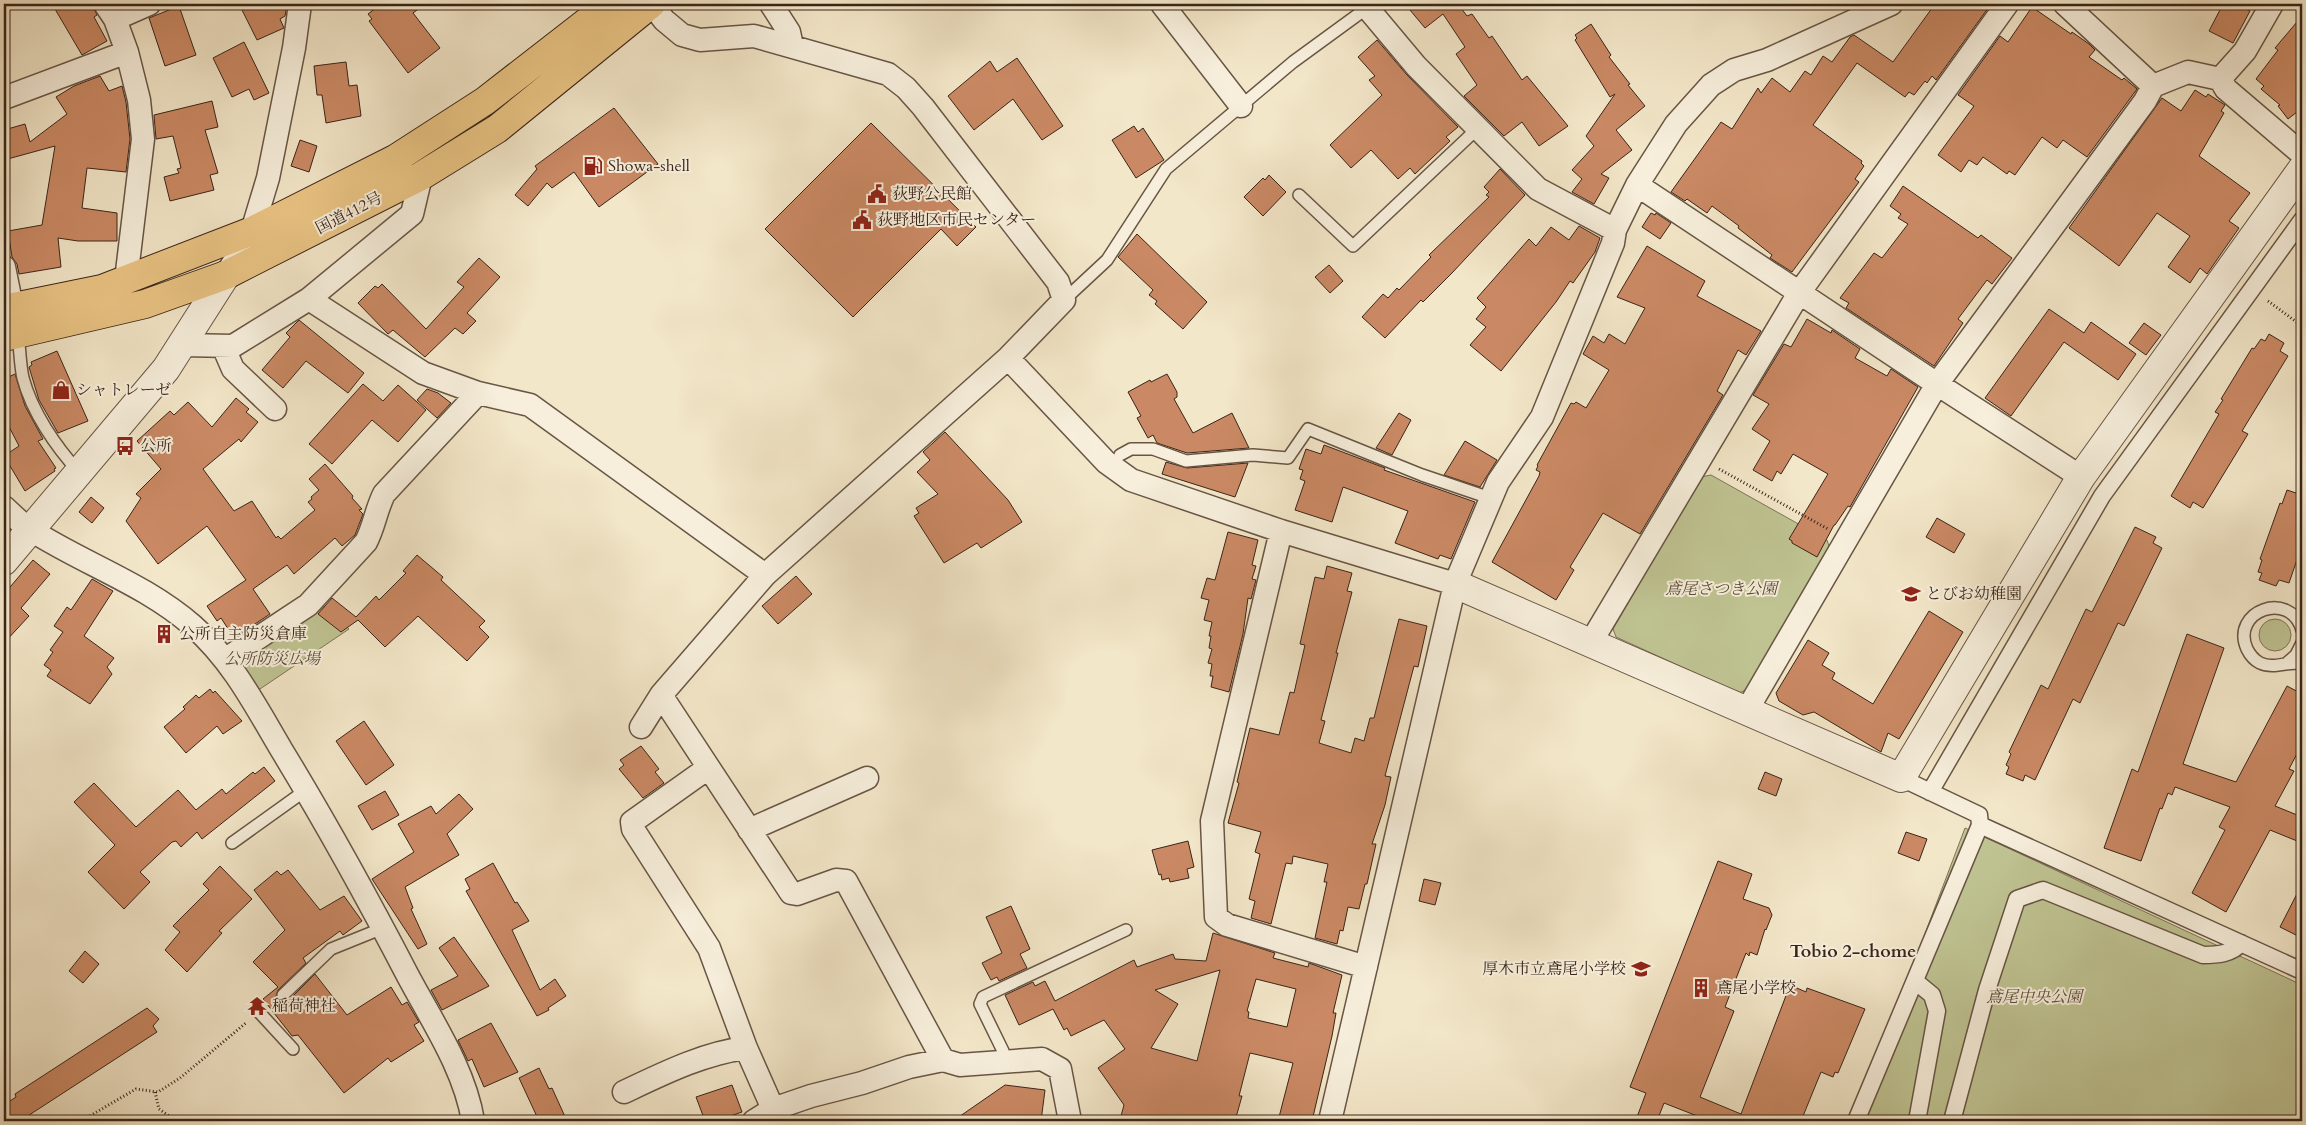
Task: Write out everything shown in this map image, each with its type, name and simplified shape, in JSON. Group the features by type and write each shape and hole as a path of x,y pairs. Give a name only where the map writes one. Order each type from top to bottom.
{"highway":[{"name":"国道412号","path":"8,308 102,288 252,232 411,149 485,101 610,4"},
{"name":"国道412号","path":"11,336 145,304 226,274 421,176 497,129 652,4"}],"street":[{"path":"126,280 143,139 139,100 127,52 110,11 149,4"},
{"path":"4,561 166,369 252,232 268,178 294,48 300,4"},
{"path":"641,727 661,694 765,574 1008,358 1064,300 1058,282 923,107 906,88 888,74 754,36 700,40 682,35 664,20 652,4"},
{"path":"771,4 789,32 792,46"},
{"path":"1162,4 1241,106"},
{"path":"1330,1121 1455,584 1498,482 1542,416 1613,243 1615,230 1637,185 1676,124 1711,85 1734,70 1767,60 1891,4"},
{"path":"1591,642 1799,293 2007,4"},
{"path":"2065,4 2153,86"},
{"path":"2220,79 2245,51 2272,4"},
{"path":"1365,6 1416,66 1538,189 1615,230"},
{"path":"4,98 127,52"},
{"path":"1746,710 1937,384 2145,101 2153,86 2188,72 2220,79 2226,89 2302,154"},
{"path":"1901,778 2081,477 2302,168"},
{"path":"182,346 233,346 310,299 412,214 421,176"},
{"path":"1637,185 2081,477"},
{"path":"1930,792 2102,496 2302,220"},
{"path":"4,267 8,308"},
{"path":"310,299 423,373 478,393 530,404 765,574"},
{"path":"222,346 233,369 275,410"},
{"path":"1008,358 1113,458 1131,480 1282,531 1455,584 1901,778 1979,815 1980,825 1856,1121"},
{"path":"226,659 308,605 366,542 384,494 478,393"},
{"path":"4,507 30,530 140,589 170,608 193,626 226,659 306,790 383,928 451,1059 471,1105 473,1121"},
{"path":"1282,531 1212,821 1216,917 1227,924 1366,967"},
{"path":"661,694 791,893 797,894 836,880 846,881 943,1060"},
{"path":"708,768 632,822 633,829 709,948 746,1048 774,1109"},
{"path":"750,830 867,778"},
{"path":"1980,825 2302,971"},
{"path":"1952,1121 1987,990 2017,899 2044,890 2203,955 2217,955 2235,950 2241,943"},
{"path":"1915,981 1932,995 1937,1011 1917,1121"},
{"path":"624,1092 660,1074 731,1050 746,1048"},
{"path":"754,1121 774,1109 811,1096 862,1083 909,1067 943,1060 960,1065 1042,1059 1060,1069 1069,1120"},
{"path":"1906,1121 1920,1104"}],"lane":[{"path":"1064,300 1107,260 1166,169 1293,62 1365,6"},
{"path":"1299,195 1353,246 1477,129"},
{"path":"11,336 23,378 38,414 67,459 79,473"},
{"path":"1113,458 1131,449 1153,449 1186,461 1252,454 1288,458 1308,429 1422,475 1490,498"},
{"path":"2302,630 2294,616 2286,610 2267,608 2255,614 2246,627 2244,636 2251,656 2257,661 2276,666 2288,662 2296,655 2302,643"},
{"path":"2288,662 2302,664"},
{"path":"232,843 306,790"},
{"path":"283,995 331,950 383,928"},
{"path":"1005,1062 1003,1051 980,1004 983,997 1126,930"},
{"path":"259,1012 293,1049"}],"path":[{"path":"2278,308 2302,326"},
{"path":"1701,459 1846,538"},
{"path":"81,1121 136,1089 158,1092 180,1078 259,1012"},
{"path":"155,1092 159,1109 176,1121"}],"green space":[{"name":"鳶尾さつき公園","path":"1711,475 1827,540 1830,549 1748,689 1739,693 1616,637 1613,629 1701,477"},
{"name":"公所防災広場","path":"319,603 349,629 257,691 239,663"},
{"path":"2275,619 2281,620 2286,624 2290,629 2290,641 2286,646 2281,650 2275,651 2269,650 2264,646 2260,641 2259,635 2260,629 2264,624 2269,620"},
{"name":"鳶尾中央公園","path":"1965,828 2302,985 2302,1121 1854,1121"}],"building":[{"path":"52,4 92,4 97,15 94,17 107,41 82,55"},
{"path":"239,4 287,4 285,16 280,19 284,28 257,40"},
{"path":"381,4 425,4 413,13 440,48 408,73 369,21 372,19 368,14"},
{"path":"1405,4 1458,4 1467,16 1472,14 1489,38 1492,36 1522,80 1527,76 1568,126 1539,146 1522,122 1504,136 1464,96 1477,85 1456,54 1465,47 1443,14 1425,28"},
{"path":"1935,4 1991,4 1936,80 1932,76 1927,83 1925,81 1914,95 1909,92 1905,97 1857,63 1813,125 1862,161 1861,163 1864,166 1855,179 1859,182 1792,272 1770,258 1772,255 1738,228 1739,226 1712,206 1707,213 1687,199 1685,201 1671,192 1721,122 1732,129 1758,88 1761,93 1772,78 1790,92 1805,71 1811,75 1823,56 1832,62 1850,37 1854,35 1893,62"},
{"path":"2223,4 2236,4 2250,11 2233,43 2209,31"},
{"path":"179,6 196,55 165,66 149,18"},
{"path":"2032,7 2089,44 2095,50 2089,57 2122,80 2124,78 2137,89 2087,157 2063,140 2057,148 2042,137 2015,175 2009,171 2007,174 1983,157 1977,165 1969,160 1961,172 1938,155 1974,106 1958,95 2000,36 2008,42"},
{"path":"2302,16 2302,108 2288,119 2278,106 2280,105 2261,89 2264,86 2256,79 2278,50 2275,48"},
{"path":"1591,24 1611,55 1609,57 1645,106 1616,130 1632,150 1601,174 1609,178 1594,204 1572,192 1582,179 1572,170 1594,146 1586,136 1615,94 1610,97 1575,40 1577,38 1575,35"},
{"path":"1377,40 1407,75 1458,127 1446,137 1450,141 1415,174 1410,168 1398,179 1371,150 1351,168 1330,145 1382,95 1369,80 1375,76 1358,57"},
{"path":"244,42 269,93 254,100 249,89 232,97 213,58"},
{"path":"1017,58 1063,126 1042,140 1013,99 974,130 948,96 990,61 997,72"},
{"path":"346,62 349,86 357,85 361,116 326,123 322,95 317,95 314,66"},
{"path":"100,76 109,91 122,86 126,102 130,139 126,172 87,168 82,208 117,213 117,241 78,241 58,238 61,267 19,274 17,264 12,257 8,231 42,225 55,146 4,160 4,130 25,124 30,142 67,114 56,97 74,86"},
{"path":"2195,90 2206,97 2208,94 2225,105 2221,111 2224,113 2199,156 2250,193 2229,221 2239,228 2207,274 2200,268 2190,283 2168,267 2190,236 2157,213 2119,266 2069,228 2162,98 2181,111"},
{"path":"212,101 218,127 205,130 218,173 210,175 214,190 170,201 164,177 179,173 177,169 181,168 173,136 156,139 154,115"},
{"path":"614,108 658,164 599,207 574,172 552,188 547,183 528,206 515,195 537,169 535,166"},
{"name":"荻野地区市民センター","path":"871,123 976,227 957,246 941,229 853,317 765,229"},
{"path":"1134,126 1138,132 1143,128 1164,160 1136,178 1112,140"},
{"path":"300,140 317,146 309,172 291,166"},
{"path":"1500,169 1525,195 1452,273 1423,302 1421,300 1385,338 1362,317 1383,294 1388,298 1397,288 1399,290 1431,257 1429,255 1489,197 1486,195 1489,192 1484,187"},
{"path":"1269,175 1286,192 1263,216 1244,197 1263,178 1265,180"},
{"path":"1903,186 1978,238 1981,235 2012,258 1992,284 1987,280 1958,319 1963,323 1934,366 1846,308 1849,303 1840,298 1874,253 1882,258 1908,224 1898,218 1901,214 1890,206"},
{"path":"1651,213 1655,215 1656,213 1671,223 1660,239 1642,227"},
{"path":"1579,226 1600,238 1595,252 1573,283 1570,281 1556,302 1501,371 1470,345 1486,327 1476,319 1486,307 1477,298 1529,239 1536,246 1551,227 1569,240"},
{"path":"1137,234 1207,302 1183,329 1155,304 1157,301 1149,295 1153,290 1118,257"},
{"path":"1647,246 1705,281 1697,296 1761,331 1746,355 1738,350 1717,391 1723,395 1640,534 1603,513 1570,567 1574,570 1556,600 1492,562 1539,476 1540,472 1536,470 1537,465 1571,403 1574,404 1576,402 1586,408 1609,370 1583,354 1593,336 1604,343 1609,334 1625,344 1645,308 1617,297"},
{"path":"479,258 500,277 467,313 476,321 463,334 455,328 425,357 393,330 388,334 358,303 375,286 378,288 382,284 426,329 464,287 457,282"},
{"path":"1329,265 1343,281 1330,293 1315,277"},
{"path":"2049,309 2084,333 2091,322 2136,354 2118,380 2064,342 2011,416 1985,398"},
{"path":"1807,319 1831,333 1832,330 1860,349 1855,358 1887,376 1891,369 1918,387 1850,507 1848,506 1834,525 1817,557 1792,543 1789,539 1828,474 1793,454 1781,474 1777,471 1772,481 1753,470 1770,441 1752,429 1769,404 1753,395 1784,344 1791,347"},
{"path":"299,320 364,373 348,393 306,361 283,388 262,370 290,337 286,333"},
{"path":"2144,323 2161,335 2146,355 2129,343"},
{"path":"2269,334 2284,343 2280,351 2288,356 2242,431 2248,434 2203,508 2193,502 2190,508 2171,496 2219,414 2215,412 2223,400 2221,399 2252,348 2254,349 2261,339 2265,341"},
{"path":"57,351 88,421 58,433 39,400 29,367 32,365 31,362"},
{"path":"15,374 25,406 43,439 38,441 56,468 54,469 55,471 25,491 4,456 19,446 4,417 4,379"},
{"path":"1167,374 1177,392 1177,397 1174,399 1193,433 1232,413 1249,448 1187,453 1157,443 1153,435 1148,438 1137,418 1141,416 1128,392 1150,380 1151,382"},
{"path":"363,384 383,401 398,385 426,410 398,442 372,420 332,464 309,444"},
{"path":"427,389 438,393 451,403 437,418 417,400"},
{"path":"236,398 249,409 246,412 258,422 241,442 239,439 203,469 234,511 252,501 276,538 278,536 281,539 315,510 308,502 319,490 309,479 325,464 353,496 352,498 362,509 359,510 363,514 355,535 342,546 335,538 294,574 287,565 253,589 270,614 234,638 221,618 217,621 207,606 246,580 207,526 158,564 126,521 141,498 136,494 161,469 137,441 170,411 174,415 188,402 212,427"},
{"path":"1399,413 1411,420 1392,455 1376,448"},
{"path":"945,432 1008,500 1022,522 981,548 977,543 944,563 914,516 919,513 916,508 938,494 917,472 930,460 923,452"},
{"path":"1465,441 1497,460 1480,487 1444,475"},
{"path":"1324,445 1385,468 1384,470 1475,502 1451,559 1440,555 1438,559 1395,543 1408,511 1343,487 1332,522 1295,510 1305,481 1300,479 1303,470 1299,469 1306,449 1321,454"},
{"path":"1166,462 1187,468 1248,463 1235,497 1162,474"},
{"path":"2287,490 2302,495 2302,545 2289,583 2279,580 2276,586 2259,580 2262,573 2258,572 2262,560 2260,559 2280,503 2282,504"},
{"path":"91,497 104,508 92,523 79,512"},
{"path":"1937,518 1965,534 1954,553 1926,537"},
{"path":"2135,527 2156,537 2153,543 2162,548 2124,626 2118,623 2080,703 2073,699 2035,780 2025,775 2023,781 2006,774 2009,767 2006,765 2011,754 2009,752 2041,685 2048,689 2086,609 2092,612"},
{"path":"1228,532 1258,540 1252,565 1256,566 1252,579 1256,580 1251,599 1248,598 1243,634 1229,692 1211,687 1213,676 1210,676 1212,664 1208,663 1212,649 1209,648 1211,636 1209,636 1212,622 1204,620 1209,600 1201,598 1207,578 1215,580"},
{"path":"417,555 443,577 441,580 485,621 479,627 489,637 467,661 418,616 385,647 358,620 341,632 318,614 332,598 356,617 376,596 379,600 406,573 403,571"},
{"path":"33,560 50,574 21,608 29,616 4,643 4,592"},
{"path":"1327,566 1352,573 1347,591 1352,592 1321,720 1325,721 1319,743 1351,753 1355,738 1364,741 1370,718 1374,718 1399,619 1427,626 1418,667 1414,666 1385,776 1391,777 1385,805 1372,844 1376,844 1367,884 1365,884 1359,909 1348,907 1343,931 1340,930 1337,944 1315,938 1327,882 1324,882 1328,864 1293,856 1292,864 1286,863 1271,924 1251,918 1255,901 1249,899 1260,854 1255,852 1261,832 1228,823 1239,783 1237,782 1250,728 1279,735 1290,692 1294,693 1305,645 1300,644 1315,577 1324,579"},
{"path":"796,576 812,594 778,624 762,606"},
{"path":"92,579 113,591 84,636 114,658 107,667 112,674 90,704 47,676 51,670 44,665 53,652 50,650 63,632 54,626 67,607 71,610"},
{"name":"とびお幼稚園","path":"1929,611 1963,632 1899,739 1888,733 1881,752 1814,712 1803,715 1779,701 1776,693 1808,640 1829,653 1822,665 1835,673 1832,679 1873,704"},
{"path":"2187,634 2224,648 2183,764 2236,782 2287,686 2302,694 2302,744 2289,769 2294,771 2275,806 2302,817 2302,843 2270,830 2226,912 2192,893 2225,830 2219,827 2230,807 2175,787 2172,795 2168,793 2162,809 2160,808 2141,861 2104,848 2132,769 2138,772"},
{"path":"210,689 213,693 215,691 242,721 223,734 217,726 186,753 164,727 185,709 183,707 196,695 199,698"},
{"path":"364,721 394,765 366,785 336,741"},
{"path":"641,746 659,769 655,772 664,783 643,798 619,769 624,765 620,760"},
{"path":"264,767 275,781 202,839 197,832 181,847 176,841 172,842 140,872 150,882 124,909 88,872 115,845 74,802 94,783 136,827 178,790 196,810 222,789 226,794 253,772 255,774"},
{"path":"1765,772 1782,779 1776,796 1758,789"},
{"path":"385,791 399,815 372,830 358,806"},
{"path":"459,794 473,809 447,834 459,855 405,887 413,908 411,909 427,944 418,949 372,879 414,852 398,824 431,806 436,814"},
{"path":"1906,832 1927,839 1919,861 1898,853"},
{"path":"1188,841 1194,867 1187,869 1189,878 1170,882 1169,878 1162,880 1152,850"},
{"path":"1718,861 1752,874 1743,899 1769,908 1772,915 1765,929 1757,955 1750,952 1749,956 1746,953 1725,1007 1734,1011 1700,1097 1741,1114 1790,985 1806,992 1807,988 1865,1009 1838,1073 1835,1072 1833,1077 1821,1072 1801,1121 1710,1121 1664,1103 1657,1121 1648,1121 1637,1117 1646,1093 1630,1087"},
{"path":"493,863 515,903 517,902 529,921 512,930 540,990 555,979 566,996 548,1008 549,1010 537,1016 466,891 470,889 465,879"},
{"path":"220,866 252,899 219,931 222,933 187,972 165,950 180,932 173,926 209,890 203,884"},
{"path":"288,870 320,910 344,896 362,921 343,935 340,931 303,958 306,963 278,990 277,1000 281,1002 288,1001 315,974 347,1015 391,987 402,1005 407,1002 419,1022 414,1025 424,1041 391,1062 388,1058 344,1093 298,1035 292,1036 263,999 278,987 253,962 285,930 254,890 277,871 281,875"},
{"path":"1424,879 1441,883 1435,905 1419,901"},
{"path":"2302,884 2302,938 2280,927"},
{"path":"1011,906 1030,949 1020,954 1027,968 999,981 997,977 991,980 982,963 1002,953 986,917"},
{"path":"1213,933 1275,953 1273,958 1308,967 1309,963 1342,975 1333,1013 1336,1013 1332,1036 1312,1121 1278,1121 1293,1063 1250,1053 1235,1121 1141,1121 1121,1116 1124,1105 1098,1068 1125,1049 1104,1020 1071,1036 1067,1028 1064,1030 1053,1009 1019,1025 1005,995 1033,982 1035,986 1045,981 1055,1001 1134,960 1137,967 1173,954 1175,959 1206,961","holes":["1220,970 1197,1061 1151,1048 1178,1004 1155,990","1256,979 1296,989 1287,1027 1248,1018 1249,1012 1247,1011"]},
{"path":"454,937 489,986 442,1010 431,990 458,976 439,948"},
{"path":"85,951 99,964 83,983 69,971"},
{"path":"147,1008 159,1019 153,1026 157,1032 20,1121 4,1121 4,1105 16,1097 15,1094"},
{"path":"491,1023 518,1072 484,1087 472,1059 468,1061 458,1040"},
{"path":"539,1068 549,1089 552,1088 567,1121 539,1121 519,1078"},
{"path":"732,1085 742,1112 716,1121 705,1121 696,1097"},
{"path":"1005,1085 1045,1090 1041,1121 953,1121"}],"place":[{"name":"Showa-shell","path":"593,166"},
{"name":"荻野公民館","path":"877,194"},
{"name":"荻野地区市民センター","path":"862,220"},
{"name":"シャトレーゼ","path":"61,390"},
{"name":"公所","path":"125,446"},
{"name":"とびお幼稚園","path":"1911,594"},
{"name":"公所自主防災倉庫","path":"164,634"},
{"name":"厚木市立鳶尾小学校","path":"1641,969"},
{"name":"鳶尾小学校","path":"1701,988"},
{"name":"稲荷神社","path":"257,1006"}],"district":[{"name":"Tobio 2-chome","path":"1853,951"}]}
